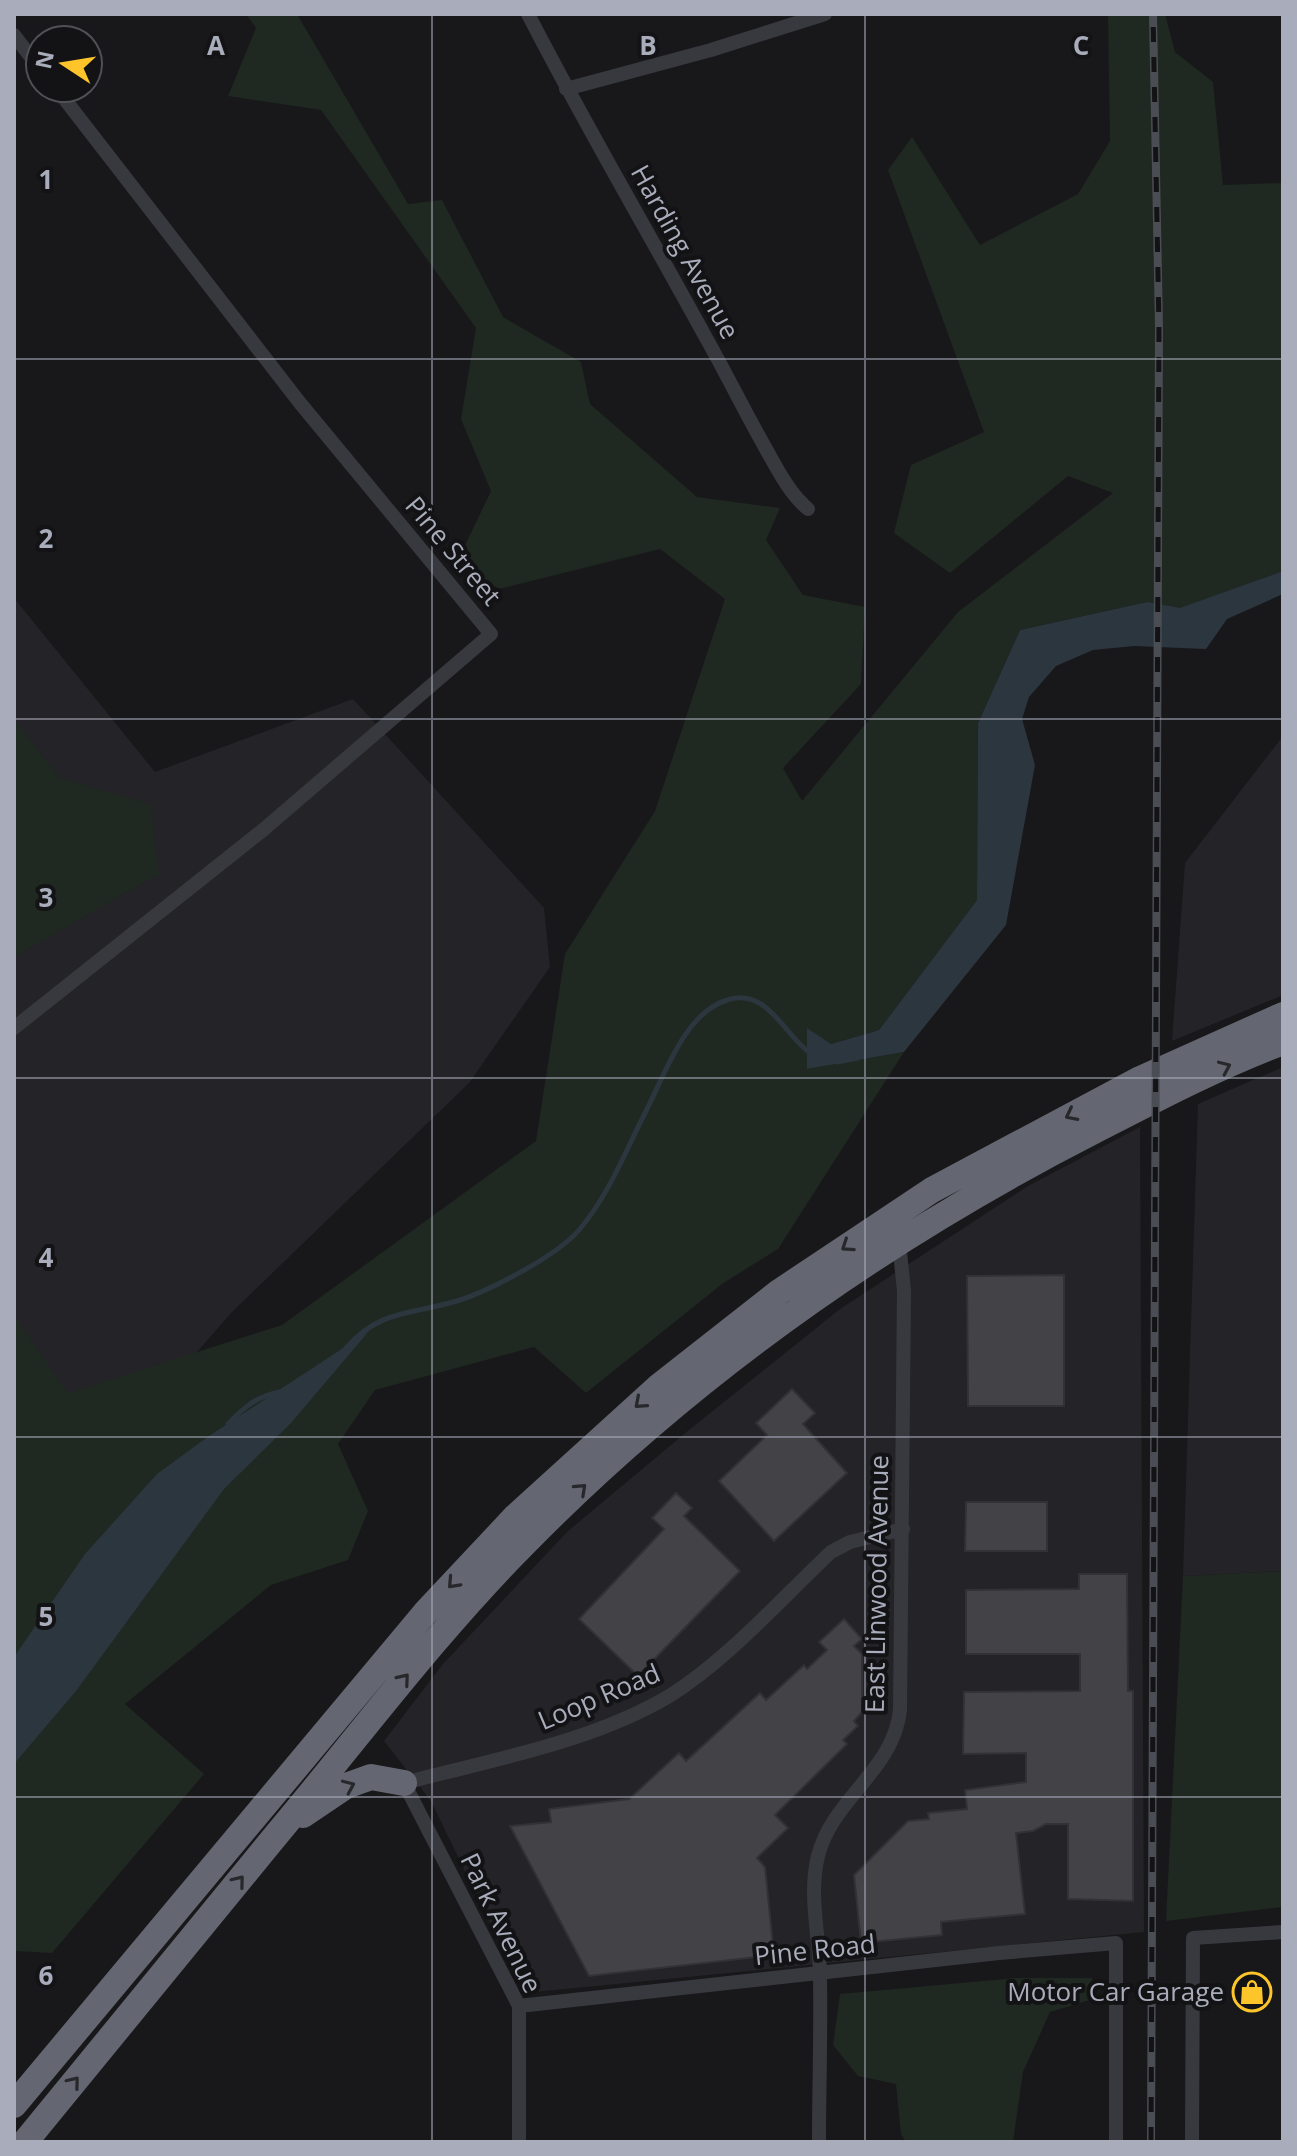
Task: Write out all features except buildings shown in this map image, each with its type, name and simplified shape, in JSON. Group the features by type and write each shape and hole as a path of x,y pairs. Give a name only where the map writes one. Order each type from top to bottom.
{"highway":[{"path":"14,2105 425,1613 516,1516 658,1387 779,1292 932,1190 1140,1079 1283,1015"},
{"path":"25,2142 461,1611 527,1540 621,1452 720,1370 824,1292 899,1242 1042,1157 1168,1093 1283,1042"},
{"path":"265,1849 312,1807 346,1786 371,1777 404,1783"}],"street":[{"name":"Harding Avenue","path":"528,14 566,89 775,465 798,500 808,509"},
{"path":"566,89 711,50 825,14"},
{"name":"Pine Street","path":"14,1028 263,830 491,634 300,403 68,104"},
{"name":"East Linwood Avenue","path":"819,2142 820,1974 813,1890 819,1853 836,1817 885,1756 899,1723 904,1291 899,1242"},
{"name":"Loop Road","path":"404,1783 538,1748 646,1708 708,1668 839,1546 903,1529"},
{"name":"Park Avenue","path":"404,1783 519,2006 519,2142"},
{"path":"1192,2142 1193,1938 1283,1932"},
{"name":"Pine Road","path":"519,2006 1116,1943 1116,2142"}],"shaded area":[{"path":"246,14 297,14 408,204 442,200 503,317 581,362 590,404 697,497 780,508 766,540 803,595 865,607 861,684 783,768 802,801 958,612 1113,493 1068,476 950,573 894,533 911,465 984,432 888,170 912,137 980,245 1078,194 1110,141 1108,14 1165,14 1175,52 1213,82 1223,185 1283,183 1283,571 1180,609 1147,602 1020,630 978,723 977,900 879,1030 831,1044 807,1029 807,1069 904,1052 778,1249 722,1284 586,1393 534,1347 375,1390 338,1444 368,1511 348,1560 271,1585 125,1704 204,1774 52,1953 14,1951 14,1316 68,1393 282,1325 536,1141 565,954 655,811 725,599 660,549 499,589 458,560 491,491 461,419 476,328 321,110 228,96 256,28"},
{"path":"1283,571 1283,594 1227,619 1206,649 1134,646 1093,650 1056,666 1029,697 1022,719 1035,765 1006,925 904,1052 807,1069 807,1028 831,1044 879,1030 977,900 978,723 1020,630 1147,602 1180,608"},
{"path":"14,598 155,772 353,699 544,908 550,967 469,1083 233,1311 116,1444 14,1600"},
{"path":"14,719 60,778 150,804 159,874 14,957"},
{"path":"1283,736 1283,995 1172,1041 1185,863"},
{"path":"1283,1067 1283,1571 1183,1576 1198,1104"},
{"path":"1140,1127 1144,1932 524,1993 431,1801 384,1741 443,1664 568,1531 689,1430 840,1309 1028,1186"},
{"path":"369,1331 291,1423 224,1489 76,1691 14,1764 14,1657 85,1554 157,1474 209,1436"},
{"path":"1283,1571 1283,1907 1166,1921 1183,1576"},
{"path":"1016,1978 1092,1978 1093,1999 1050,2012 1023,2072 1013,2142 906,2142 901,2134 896,2084 858,2076 833,2045 840,1994"}],"waterway":[{"path":"346,1348 359,1335 385,1319 473,1295 523,1271 569,1240 590,1216 608,1187 678,1046 699,1018 712,1007 727,1000 754,1000 775,1016 813,1055"},
{"path":"837,1062 858,1058"},
{"path":"228,1424 251,1404 279,1392"}],"railway":[{"path":"1151,2142 1159,327 1153,14"}],"place":[{"name":"Motor Car Garage","path":"1252,1992"}]}
